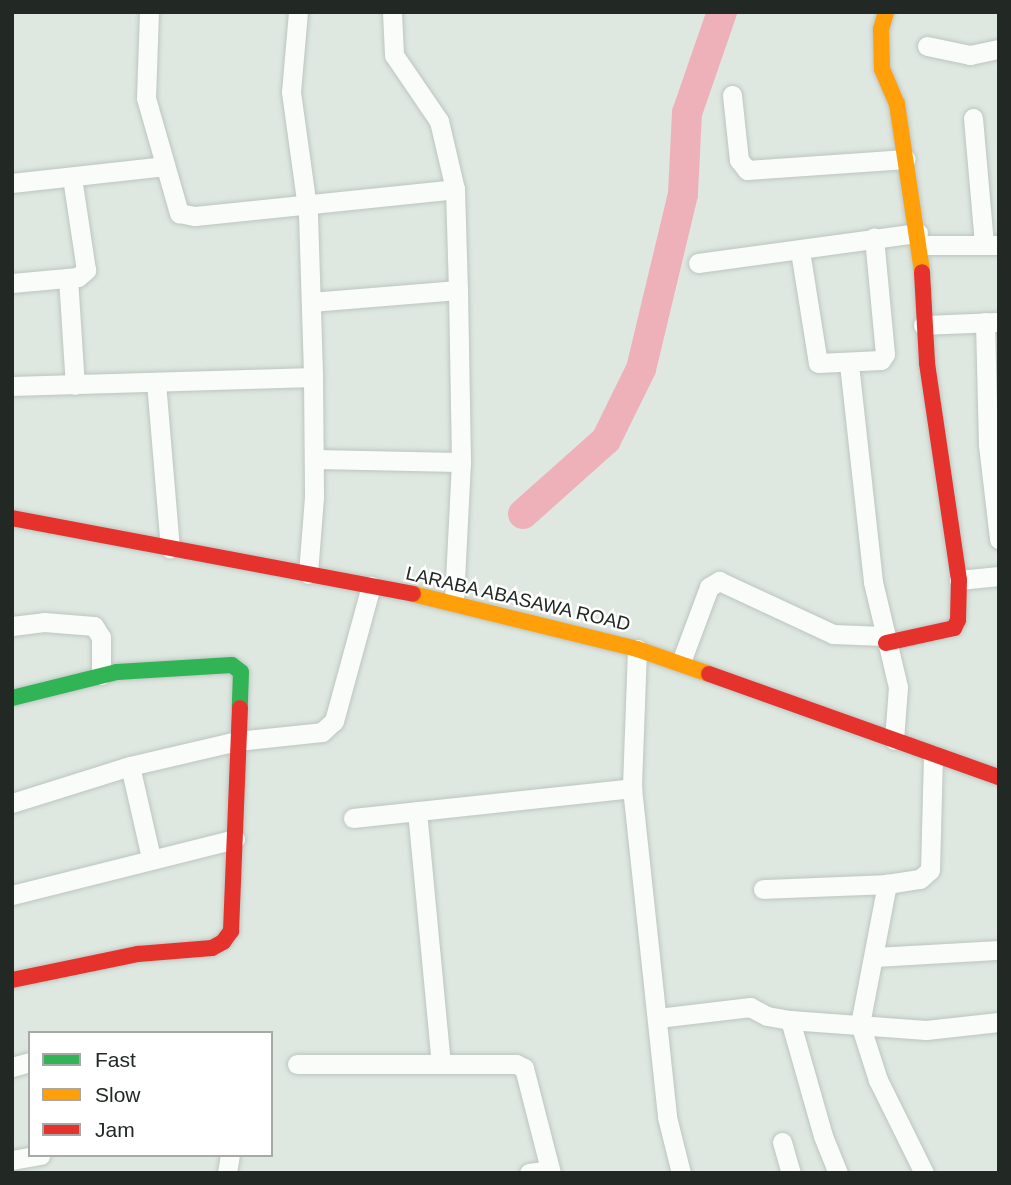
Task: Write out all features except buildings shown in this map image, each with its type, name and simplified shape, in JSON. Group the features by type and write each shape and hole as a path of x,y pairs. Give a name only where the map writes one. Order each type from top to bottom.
{"street":[{"path":"149,12 146,98 175,208 185,216 455,189"},
{"path":"298,12 291,92 306,204 313,377 314,458 308,574"},
{"path":"392,12 394,55 439,121 455,189 461,462 454,602"},
{"path":"681,662 709,587 719,581 833,634 885,640 954,628 958,620 959,580 923,325 919,239 897,104 882,69 881,29 886,12"},
{"path":"927,46 970,55 999,49"},
{"path":"732,95 738,160 747,170 906,159"},
{"path":"698,263 800,251 874,238 991,245 973,118"},
{"path":"12,183 165,166"},
{"path":"12,283 83,274 87,262 72,177"},
{"path":"800,251 816,358 823,365 881,360 885,354 874,238"},
{"path":"68,278 75,384"},
{"path":"311,302 458,290"},
{"path":"923,325 992,322 999,540"},
{"path":"849,364 873,582 898,687 894,740"},
{"path":"12,386 313,377"},
{"path":"156,382 170,548"},
{"path":"314,458 461,462"},
{"name":"LARABA ABASAWA ROAD","path":"12,518 454,602 637,649 681,662 999,777"},
{"path":"959,580 999,576"},
{"path":"12,803 130,766 237,741 329,728 371,586"},
{"path":"12,626 44,622 94,626 101,637 101,675"},
{"path":"637,649 632,788 667,1117 677,1172"},
{"path":"12,698 101,675 238,668 235,839 230,931 223,942 212,948 138,954 12,980"},
{"path":"763,888 887,884 920,879 930,870 933,755"},
{"path":"130,766 152,858"},
{"path":"353,818 632,788"},
{"path":"417,811 441,1063"},
{"path":"12,895 235,839"},
{"path":"887,884 877,957 860,1024 878,1080 924,1173"},
{"path":"877,957 999,950"},
{"path":"658,1018 750,1007 767,1016 790,1020 939,1030 999,1022"},
{"path":"790,1020 823,1136 838,1173"},
{"path":"297,1064 441,1063 524,1068 550,1171 529,1173"},
{"path":"782,1142 791,1173"},
{"path":"12,1160 29,1157"}],"waterway":[{"path":"523,514 606,440 641,369 683,194 687,113 722,12"}],"traffic: fast":[{"path":"12,698 117,672 232,665 241,672 240,708"}],"traffic: slow":[{"path":"886,12 881,29 882,69 897,104 922,272"},
{"path":"413,594 637,649 709,674"}],"traffic: jam":[{"path":"886,643 954,628 958,620 959,580 927,362 922,272"},
{"path":"12,518 413,594"},
{"path":"709,674 999,777"},
{"path":"12,980 138,954 212,948 223,942 231,931 240,708"}]}
